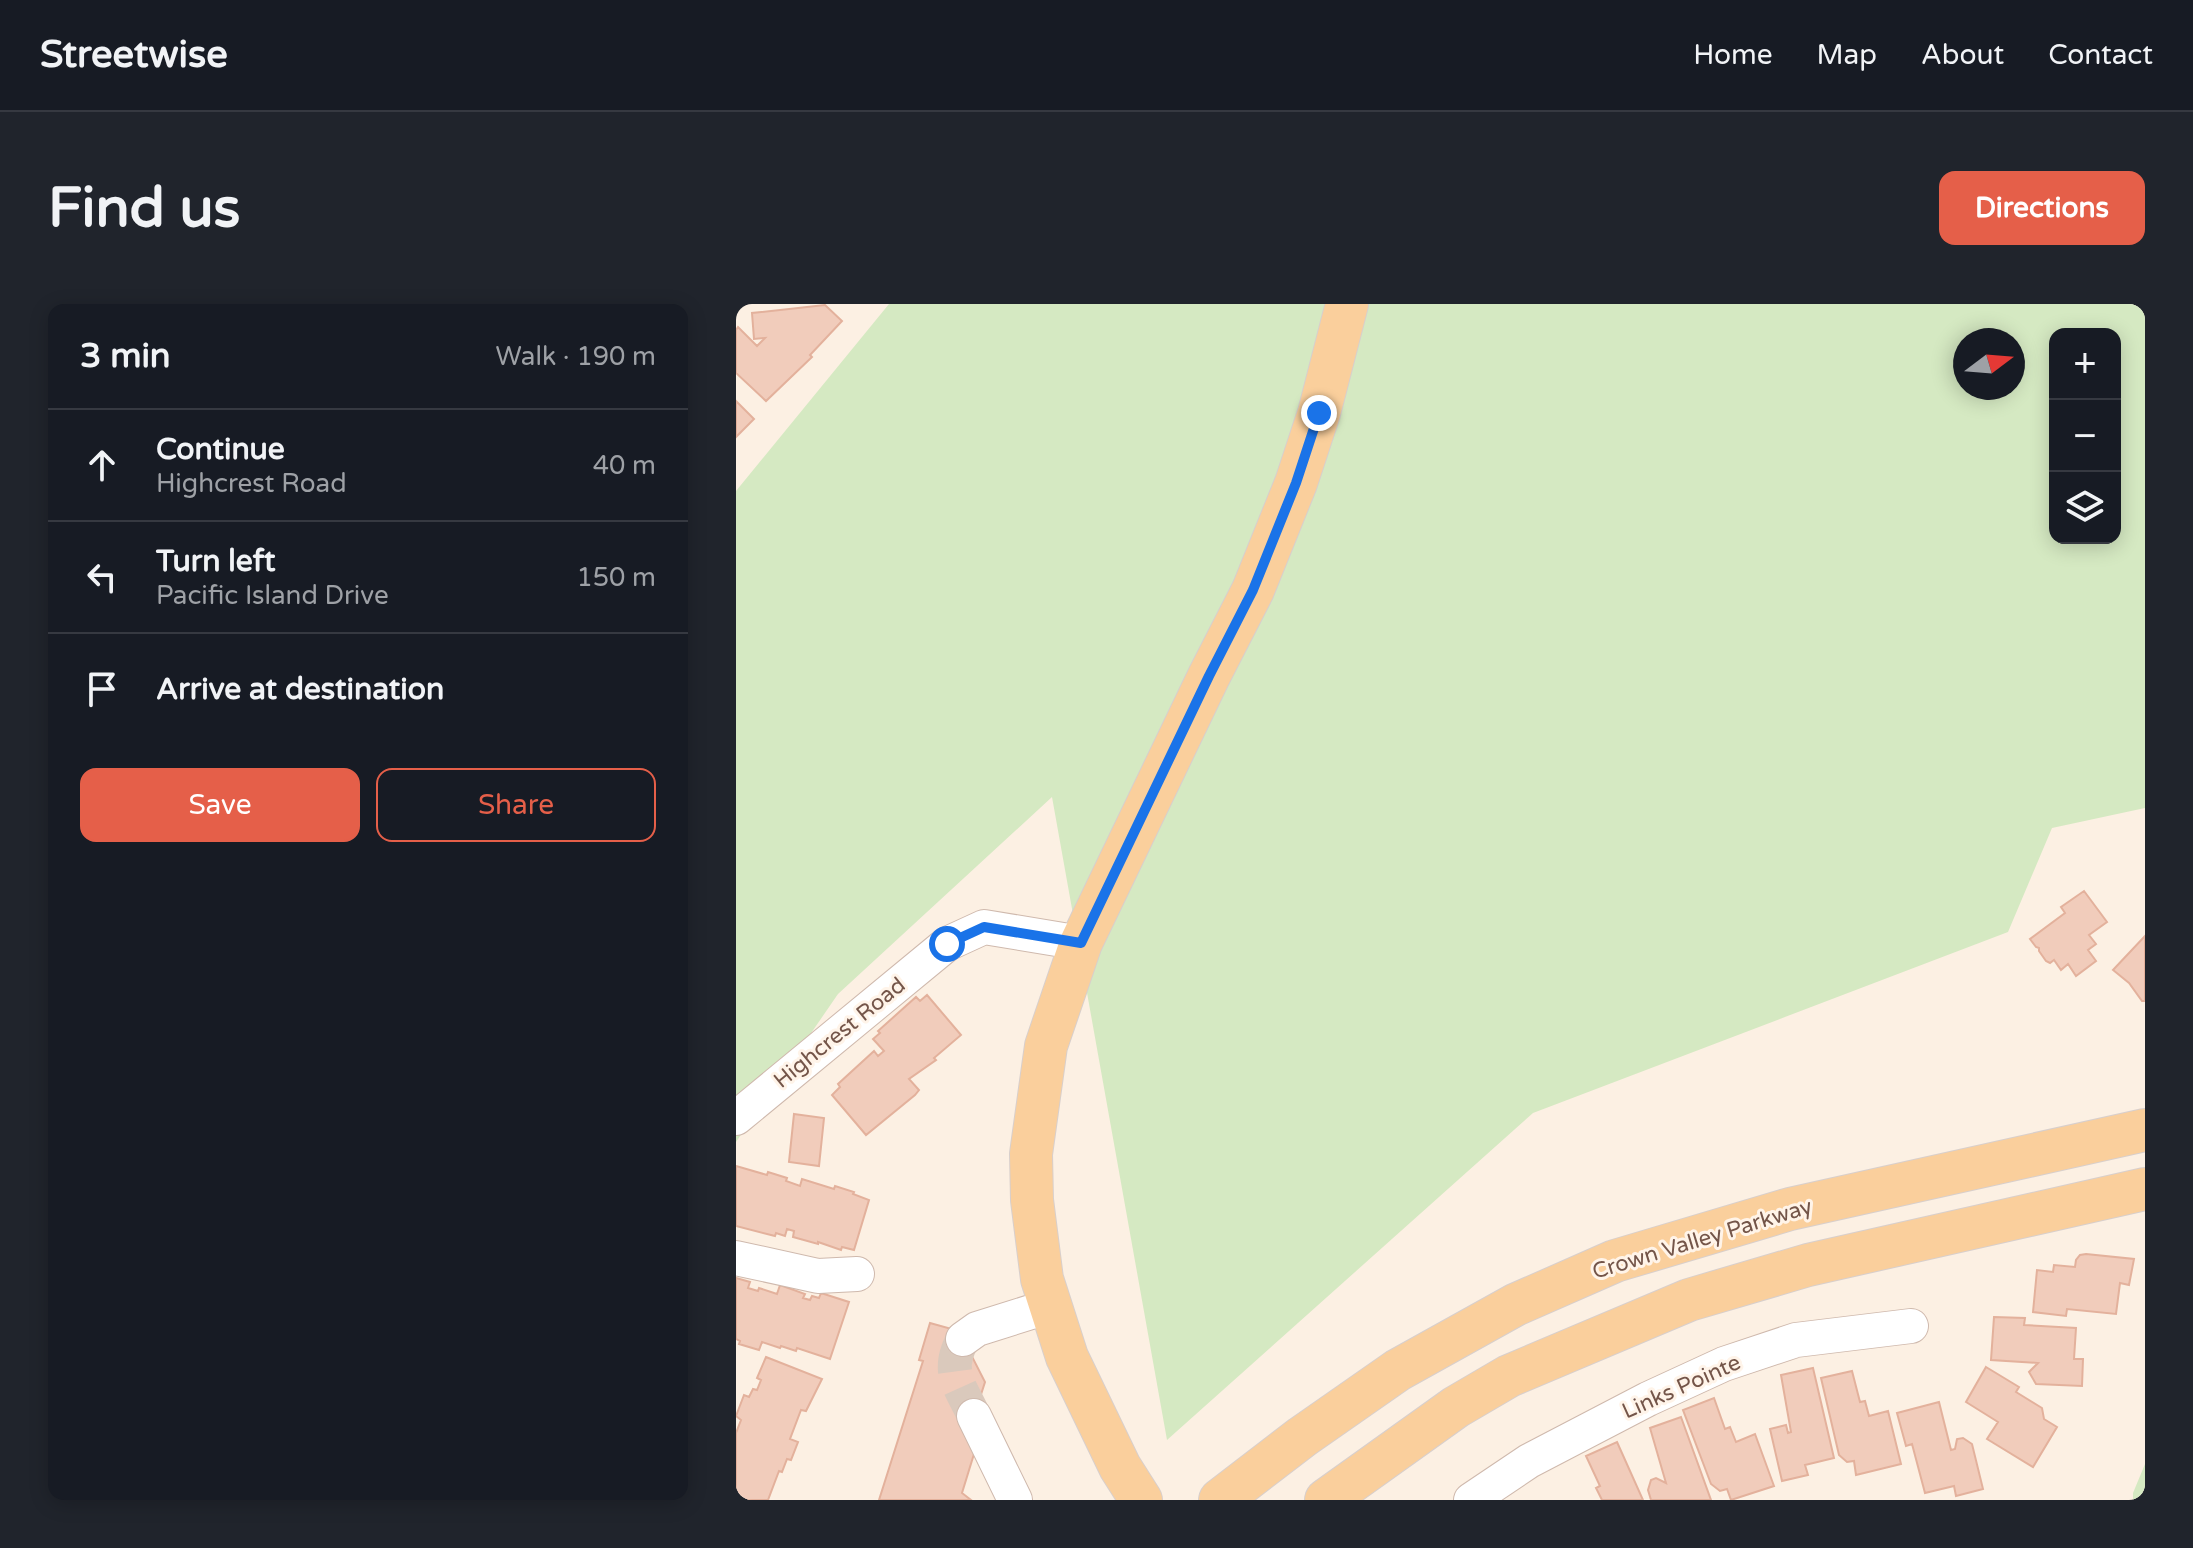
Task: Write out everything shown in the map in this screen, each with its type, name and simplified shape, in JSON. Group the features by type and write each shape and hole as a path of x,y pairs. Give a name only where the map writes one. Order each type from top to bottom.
{"main road":[{"path":"1141,1500 1120,1467 1067,1357 1042,1279 1032,1200 1031,1154 1046,1046 1081,943 1253,590 1296,483 1319,413 1347,304"},
{"name":"Crown Valley Parkway","path":"1220,1500 1302,1437 1398,1370 1515,1305 1615,1261 1804,1206 2145,1130"},
{"path":"1326,1500 1444,1415 1509,1376 1689,1300 1808,1265 2145,1189"}],"street":[{"name":"Highcrest Road","path":"736,1118 947,944 984,927 1081,943"},
{"path":"736,1258 818,1276 857,1274"},
{"path":"963,1339 977,1329 1050,1306"},
{"name":"Links Pointe","path":"1471,1500 1529,1461 1648,1399 1724,1364 1796,1340 1911,1326"},
{"path":"974,1416 1015,1500"}],"green space":[{"path":"889,304 2145,304 2145,808 2052,828 2008,932 1533,1113 1167,1440 1052,797 838,994 736,1142 736,491"},
{"path":"2145,1464 2145,1500 2133,1500 2133,1493"}],"building":[{"path":"825,305 842,321 810,355 812,357 766,401 736,373 736,330 738,327 757,346 765,338 754,339 752,313"},
{"path":"736,401 754,419 736,437"},
{"path":"2084,891 2107,922 2089,935 2096,944 2088,950 2096,961 2076,976 2068,964 2061,970 2054,960 2050,963 2046,961 2030,939 2065,913 2061,907"},
{"path":"2145,936 2145,1001 2142,1001 2129,983 2113,970"},
{"path":"927,995 961,1035 934,1058 936,1060 909,1079 919,1090 915,1095 866,1135 832,1095 840,1087 838,1084 874,1051 878,1056 884,1051 873,1039 880,1033 878,1031 916,997 920,1001"},
{"path":"794,1114 824,1118 819,1166 789,1162"},
{"path":"736,1166 767,1175 768,1172 800,1186 802,1179 834,1189 835,1186 869,1200 854,1250 842,1247 841,1250 793,1237 794,1231 787,1229 785,1236 776,1233 775,1236 736,1226"},
{"path":"2080,1255 2134,1259 2129,1285 2120,1283 2116,1314 2067,1309 2066,1316 2033,1312 2037,1270 2053,1272 2054,1265 2075,1267"},
{"path":"736,1278 750,1282 748,1288 758,1291 759,1288 777,1294 780,1285 805,1294 803,1298 810,1300 812,1296 819,1298 821,1293 849,1302 830,1359 797,1348 796,1351 762,1342 759,1350 739,1344 740,1341 736,1339"},
{"path":"1994,1317 2025,1318 2024,1325 2076,1328 2074,1359 2083,1359 2082,1386 2036,1384 2029,1372 2038,1363 1991,1360"},
{"path":"930,1323 959,1331 985,1382 967,1438 978,1441 962,1493 971,1500 879,1500 923,1361 919,1360"},
{"path":"766,1357 822,1379 806,1411 801,1410 790,1439 798,1442 791,1460 787,1459 782,1472 779,1471 768,1500 736,1500 736,1433 741,1420 736,1416 744,1395 749,1397 753,1389 757,1390 761,1380 757,1378"},
{"path":"1986,1367 2019,1387 2016,1392 2042,1408 2044,1419 2057,1427 2033,1467 1987,1439 1998,1422 1966,1402"},
{"path":"1813,1368 1834,1458 1805,1465 1808,1475 1782,1481 1770,1429 1786,1425 1788,1433 1791,1432 1781,1375"},
{"path":"1852,1371 1860,1402 1865,1401 1869,1416 1888,1411 1901,1464 1856,1475 1854,1461 1847,1462 1839,1455 1821,1378"},
{"path":"1714,1398 1725,1429 1730,1427 1736,1442 1755,1434 1774,1486 1731,1500 1727,1489 1720,1491 1711,1484 1683,1410"},
{"path":"1939,1402 1951,1450 1955,1449 1957,1439 1963,1438 1972,1444 1983,1489 1956,1496 1954,1486 1925,1493 1912,1444 1906,1446 1897,1413"},
{"path":"1681,1417 1711,1500 1651,1500 1648,1490 1651,1480 1656,1478 1666,1483 1650,1428"},
{"path":"1617,1442 1643,1500 1602,1500 1596,1488 1600,1486 1586,1456"}],"tunnel":[{"path":"963,1339 955,1361 956,1378 974,1416"}],"route":[{"path":"947,944 984,927 1081,943 1253,590 1296,483 1319,413"}]}
